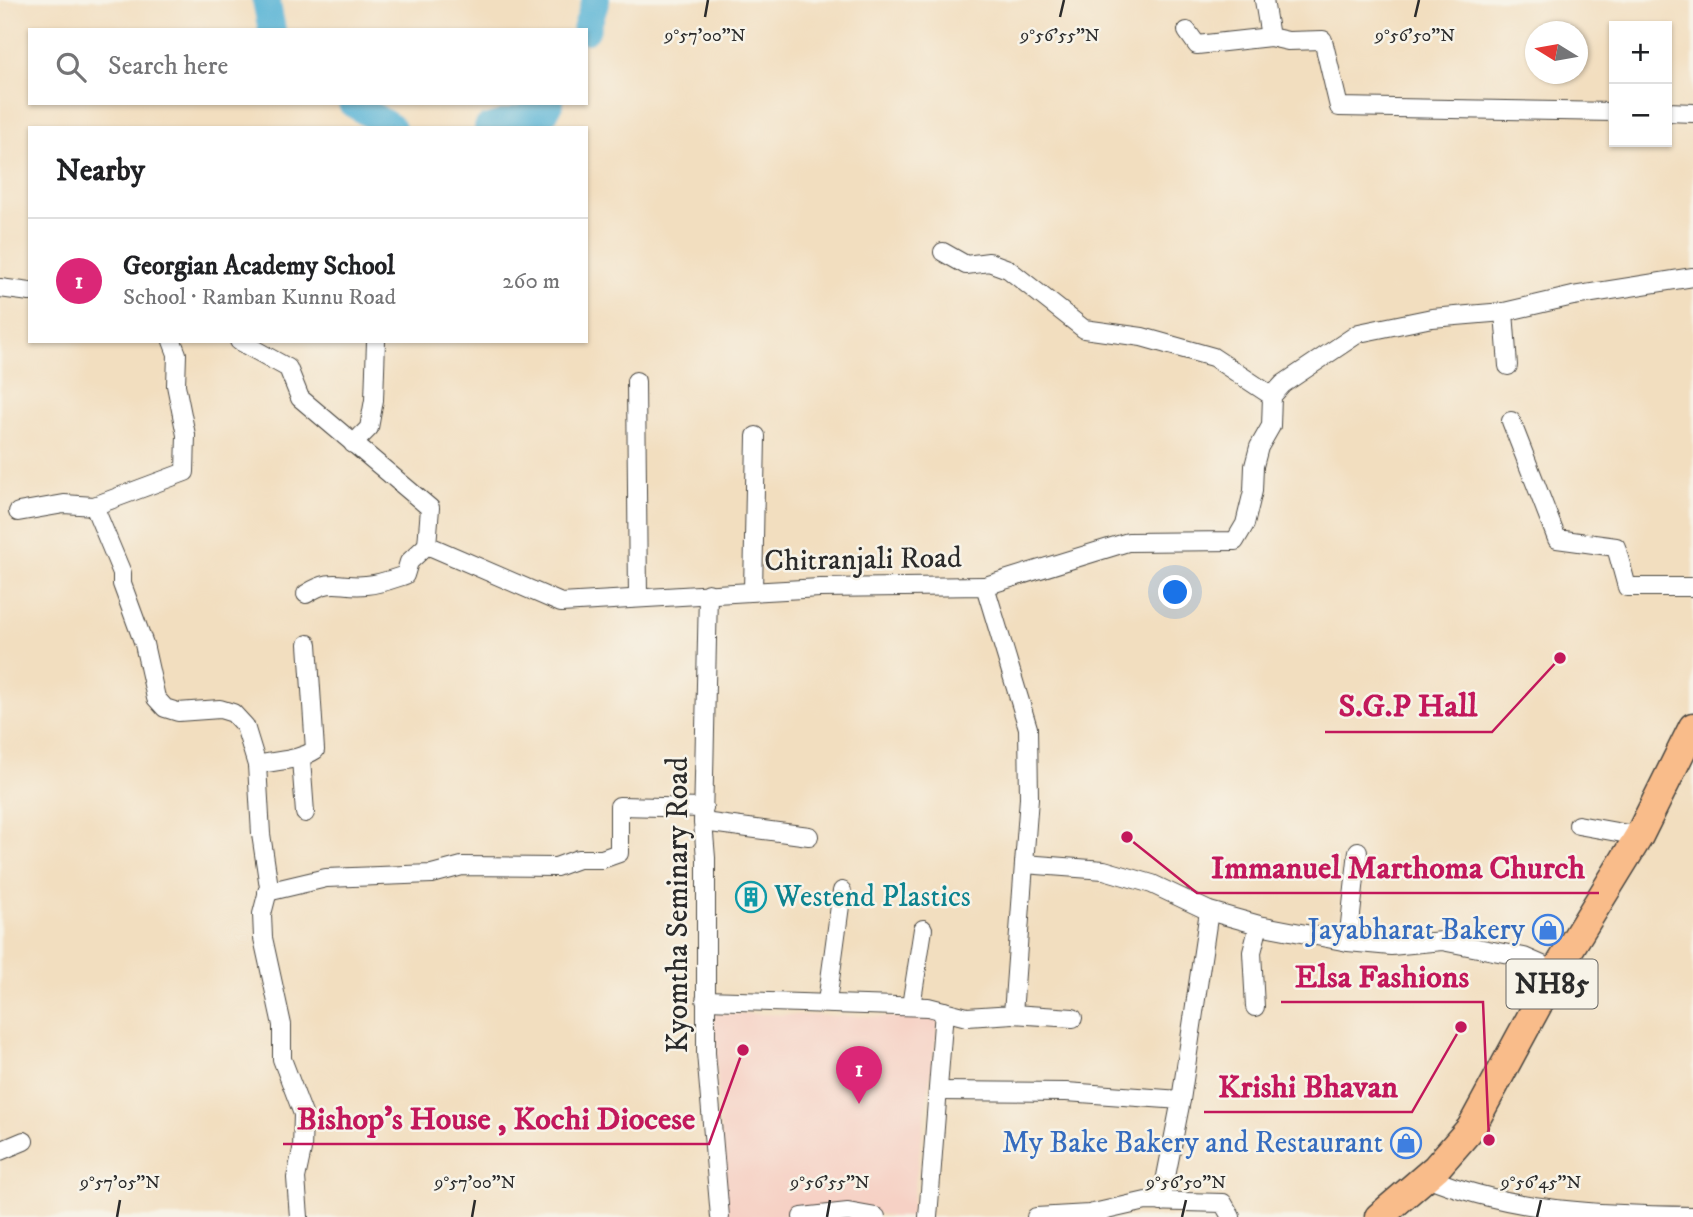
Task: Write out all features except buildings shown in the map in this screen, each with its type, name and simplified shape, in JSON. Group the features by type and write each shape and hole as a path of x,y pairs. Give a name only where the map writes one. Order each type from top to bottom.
{"highway":[{"name":"NH85","path":"1379,1217 1427,1177 1471,1128 1556,971 1639,836 1693,727"}],"street":[{"path":"1265,0 1270,37"},
{"path":"1187,31 1197,46 1270,37 1288,41 1323,40 1339,107 1609,112"},
{"path":"1672,112 1693,113"},
{"path":"943,252 966,265 989,262 1008,270 1084,329 1142,337 1213,357 1272,396"},
{"path":"985,586 1128,542 1235,541 1245,524 1259,447 1271,426 1272,396 1283,384 1359,333 1432,318 1504,312 1573,296 1693,277"},
{"path":"0,288 28,292"},
{"path":"1504,312 1508,366"},
{"path":"18,512 64,504 94,506 185,472 186,435 176,385 177,354 173,343"},
{"path":"243,343 288,368 300,398 430,509 427,545 409,562 405,575 364,586 339,582 318,586 306,594"},
{"path":"354,444 369,428 377,366 376,343"},
{"path":"636,381 638,597"},
{"path":"1511,421 1557,539 1616,547 1627,587 1693,587"},
{"path":"753,591 756,436"},
{"path":"94,506 122,573 122,584 144,644 156,698 165,708 178,712 220,709 233,713 246,726 257,765 267,892 262,914 263,938 282,1025 282,1059 303,1114 302,1150 296,1178 299,1217"},
{"name":"Chitranjali Road","path":"427,545 561,603 753,591 985,586 1028,728 1029,798 1013,1014"},
{"name":"Kyomtha Seminary Road","path":"708,593 704,815 706,1053 720,1217"},
{"path":"257,765 288,757 302,759 315,750 308,645"},
{"path":"302,759 304,813"},
{"path":"267,892 326,878 432,874 462,866 556,867 578,859 602,859 619,853 620,806 704,815 809,836"},
{"path":"1578,825 1639,836"},
{"path":"1348,943 1358,851"},
{"path":"1024,864 1104,870 1152,884 1209,911 1259,925 1348,943 1391,946 1442,941 1524,957 1556,971"},
{"path":"827,1002 842,891"},
{"path":"1161,1202 1181,1100 1209,911"},
{"path":"1255,1007 1252,952 1259,925"},
{"path":"911,1006 923,929"},
{"path":"705,1000 911,1006 967,1017 1013,1014 1073,1018"},
{"path":"928,1217 944,1011"},
{"path":"937,1091 1066,1092 1181,1100"},
{"path":"0,1151 24,1141"},
{"path":"1427,1177 1469,1194 1530,1205 1620,1216 1693,1216"},
{"path":"1036,1217 1089,1214 1146,1201 1223,1203 1231,1217"},
{"path":"803,1217 848,1212 876,1217"}],"shaded area":[{"path":"713,1013 939,1018 910,1217 892,1217 855,1208 773,1217 726,1217"}],"waterway":[{"path":"266,0 272,28"},
{"path":"587,28 596,0"},
{"path":"355,105 389,126"},
{"path":"495,126 545,112 549,105"}],"place":[{"name":"S.G.P Hall","path":"1560,658"},
{"name":"Immanuel Marthoma Church","path":"1127,837"},
{"name":"Westend Plastics","path":"751,897"},
{"name":"Jayabharat Bakery","path":"1548,930"},
{"name":"Krishi Bhavan","path":"1461,1027"},
{"name":"Bishop's House , Kochi Diocese","path":"743,1050"},
{"name":"Georgian Academy School","path":"859,1104"},
{"name":"Elsa Fashions","path":"1489,1140"},
{"name":"My Bake Bakery and Restaurant","path":"1406,1143"}]}
